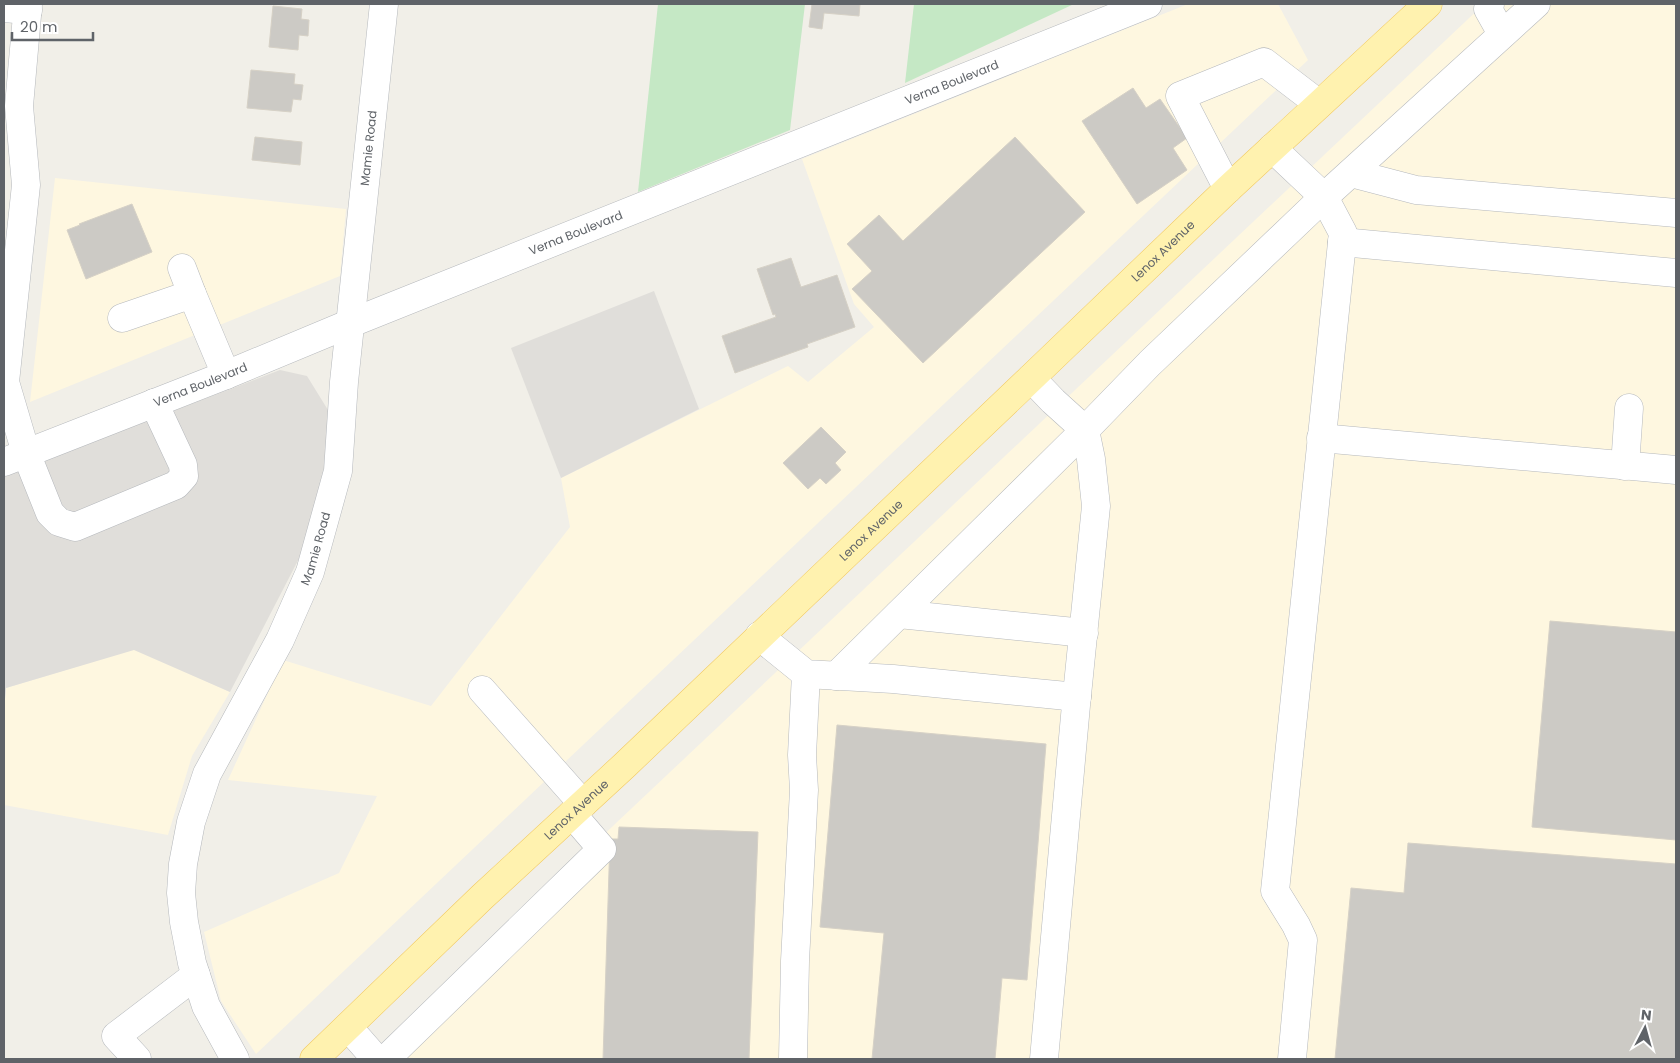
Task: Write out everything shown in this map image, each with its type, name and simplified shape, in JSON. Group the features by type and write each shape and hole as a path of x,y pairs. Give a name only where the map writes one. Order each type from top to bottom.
{"main road":[{"name":"Lenox Avenue","path":"314,1059 482,897 577,809 1228,189 1428,4"}],"street":[{"name":"Mamie Road","path":"235,1059 206,1006 192,963 184,922 181,893 183,864 191,822 207,774 280,640 310,572 338,471 344,382 384,4"},
{"name":"Verna Boulevard","path":"15,458 1148,4"},
{"path":"1490,4 1488,9 1502,34"},
{"path":"836,676 1085,430 1150,363 1324,197 1536,4"},
{"path":"20,7 19,106 26,185 6,349 5,382 15,458 50,513 59,522 75,527 176,485 184,476 183,465 154,403"},
{"path":"1228,189 1180,96 1264,62 1319,104"},
{"path":"1272,148 1324,197 1343,233 1275,890 1303,940 1292,1059"},
{"path":"1351,173 1416,190 1676,213"},
{"path":"1342,242 1676,273"},
{"path":"182,268 226,375"},
{"path":"122,318 192,294"},
{"path":"1031,378 1085,430 1091,459 1096,506 1044,1059"},
{"path":"1625,466 1630,408"},
{"path":"1321,438 1676,470"},
{"path":"899,614 1084,633"},
{"path":"759,636 806,674 1077,696"},
{"path":"793,1059 795,961 804,790 802,755 806,674"},
{"path":"386,1059 602,849 577,809 482,690"},
{"path":"137,1059 116,1036 196,975"},
{"path":"348,1027 376,1059"}],"shaded area":[{"path":"1188,4 1278,4 1308,60 256,1054 221,1001 204,932 339,873 377,796 228,780 283,660 431,706 570,527 561,478 788,366 808,382 874,327 854,304 802,159"},
{"path":"1484,4 1676,4 1676,1059 366,1059"},
{"path":"55,178 346,209 340,276 30,402"},
{"path":"654,291 699,409 561,478 511,348"},
{"path":"280,370 307,376 328,410 328,467 306,545 230,692 134,650 6,688 4,710 4,476"},
{"path":"135,649 230,692 192,756 168,835 4,805 4,710 6,688"}],"green space":[{"path":"658,4 805,4 790,130 638,192"},
{"path":"914,4 1074,4 905,83"}],"building":[{"path":"812,4 860,4 859,16 824,13 822,29 809,27"},
{"path":"273,6 302,9 301,19 309,20 308,36 299,35 298,50 269,47"},
{"path":"251,70 295,74 294,84 303,85 301,100 293,99 291,112 247,108"},
{"path":"1133,88 1146,108 1160,99 1187,138 1173,148 1187,170 1137,204 1082,121"},
{"path":"255,137 302,142 300,165 252,160"},
{"path":"1015,137 1085,212 923,363 852,289 872,271 847,244 879,215 903,241"},
{"path":"132,204 152,252 86,279 67,230"},
{"path":"791,258 801,287 837,275 855,327 807,344 808,347 735,373 722,336 776,317 775,314 773,315 757,269"},
{"path":"821,427 846,452 835,463 841,470 826,484 820,478 808,489 783,463"},
{"path":"1550,621 1676,632 1676,840 1532,827"},
{"path":"837,725 1046,744 1027,980 1002,978 995,1059 872,1059 884,933 820,927"},
{"path":"619,827 758,832 749,1059 603,1059 610,839 618,839"},
{"path":"1408,843 1676,864 1676,1059 1335,1059 1351,888 1404,893"}]}
